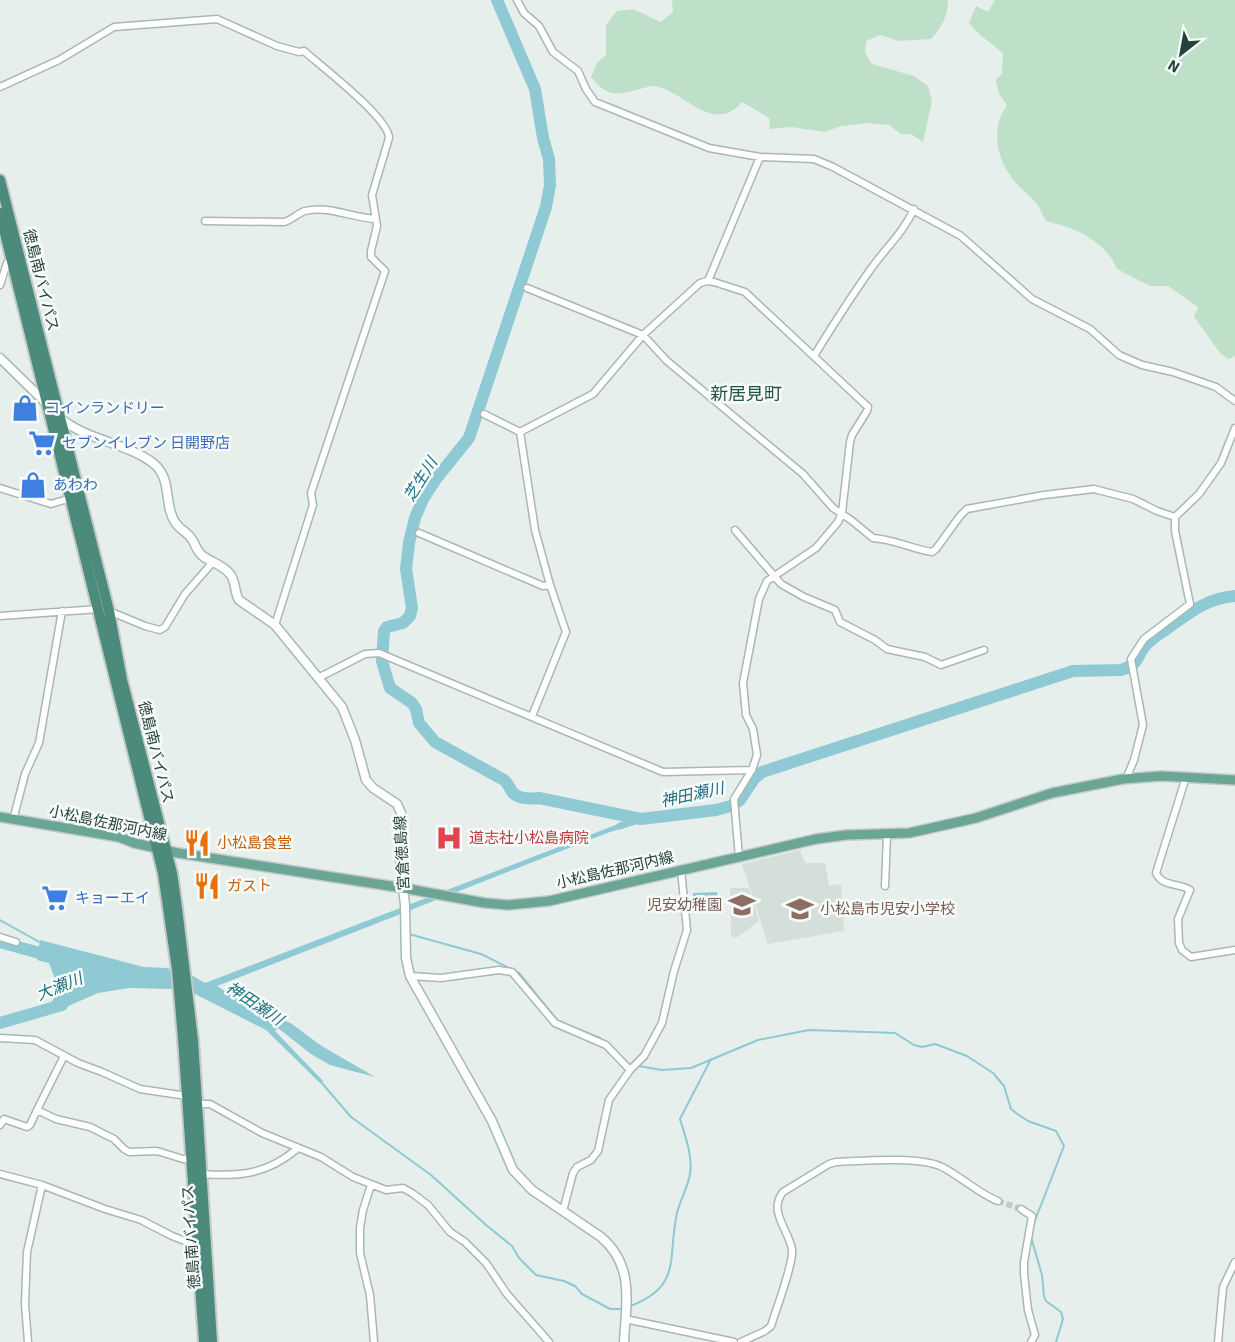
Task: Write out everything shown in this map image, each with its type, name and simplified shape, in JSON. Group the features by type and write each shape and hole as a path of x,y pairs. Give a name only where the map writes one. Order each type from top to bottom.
{"highway":[{"name":"徳島南バイパス","path":"0,180 48,405 71,498 104,610"},
{"name":"徳島南バイパス","path":"0,213 15,255 59,417 104,610 121,710 161,848 172,873 188,1039 197,1104 195,1160 202,1174 201,1242 204,1342"},
{"name":"徳島南バイパス","path":"188,1039 187,1096 212,1342"}],"main road":[{"name":"宮倉徳島線","path":"0,358 59,417 82,433 145,458 155,465 166,484 174,522 191,537 198,552 229,572 239,600 275,625 342,707 355,740 366,780 373,788 398,804 401,813 399,850 405,905 406,958 410,976 492,1122 513,1170 532,1190 611,1246 617,1256 625,1273 627,1286 624,1342"},
{"name":"小松島佐那河内線","path":"0,817 119,837 134,843 161,848 484,903 508,905 586,893 816,839 846,835 909,833 951,824 1052,793 1126,779 1161,776 1235,780"}],"street":[{"path":"517,0 524,13 539,26 553,52 578,71 595,102 698,145 722,152 760,157 814,159 914,209 961,236 1032,299 1090,329 1119,355 1142,365 1173,372 1216,387 1235,401"},
{"path":"0,87 59,60 114,27 217,19 278,46 299,52 304,51 373,110 386,126 389,138 372,195 377,226 371,252 371,257 385,271 311,493 313,505 275,625"},
{"path":"708,281 760,157"},
{"path":"814,356 847,303 875,263 893,243 914,209"},
{"path":"205,221 284,222 293,219 303,211 332,210 376,219"},
{"path":"0,285 7,263 15,255"},
{"path":"520,432 593,394 643,335 700,283 708,281 746,292 868,407 850,442 842,513 838,522 816,548 767,581 759,599 743,683 746,715 753,729 757,755 734,805 739,857"},
{"path":"527,288 643,335 667,362 803,474 833,508 873,538 883,538 911,549 932,552 967,509 1044,495 1094,489 1133,499 1175,517"},
{"path":"484,414 520,432"},
{"path":"1126,779 1134,760 1143,725 1131,659 1144,639 1190,604 1174,531 1175,517 1198,494 1221,463 1235,428"},
{"path":"520,432 535,530 566,632 532,716"},
{"path":"0,488 51,504 71,498"},
{"path":"735,530 781,584 835,610 840,622 875,640 890,651 925,657 941,665 984,650"},
{"path":"419,533 543,586 550,585"},
{"path":"0,616 104,610 160,630 165,627 185,594 213,562"},
{"path":"13,820 25,774 39,743 62,611"},
{"path":"318,678 365,654 382,654 663,772 752,770"},
{"path":"1186,777 1156,873 1158,879 1164,882 1190,890 1178,919 1179,943 1182,950 1191,957 1235,950"},
{"path":"885,886 887,835"},
{"path":"563,1211 573,1173 577,1167 591,1160 598,1150 609,1100 630,1070 644,1056 658,1033 687,930 681,870"},
{"path":"0,938 16,942"},
{"path":"410,976 441,978 499,970 512,972 555,1023 606,1045 630,1070"},
{"path":"0,1038 35,1040 64,1056 140,1089 187,1096"},
{"path":"0,1125 4,1119 27,1127 30,1125 64,1056"},
{"path":"197,1104 210,1104 262,1133 311,1153 353,1178 386,1190 403,1188 428,1205 450,1232 465,1242 486,1263 507,1294 549,1342"},
{"path":"37,1110 56,1119 90,1127 106,1134 129,1152 157,1151 195,1160"},
{"path":"202,1174 244,1175 276,1163 297,1149"},
{"path":"741,1342 771,1326 790,1262 792,1250 777,1211 776,1202 783,1192 829,1164 886,1161 931,1163 976,1187 990,1199 998,1201"},
{"path":"0,1174 42,1185 152,1224 172,1236 201,1242"},
{"path":"28,1342 25,1267 42,1185"},
{"path":"371,1185 361,1219 360,1253 370,1295 374,1342"},
{"path":"1021,1209 1032,1216 1024,1262 1028,1310 1035,1335 1031,1342"},
{"path":"1218,1342 1223,1287 1235,1262"},
{"path":"625,1319 734,1342"}],"shaded area":[{"name":"小松島市児安小学校","path":"800,850 805,863 825,863 829,886 841,884 844,931 768,944 742,864"},
{"name":"児安幼稚園","path":"730,888 749,888 759,921 736,938 731,936"}],"green space":[{"path":"672,0 948,0 944,21 931,39 899,41 880,35 866,41 865,53 872,64 914,76 928,86 932,101 923,142 911,134 901,134 889,125 868,123 841,126 825,132 791,127 770,129 769,118 742,102 731,111 720,114 709,113 665,89 654,86 625,93 613,93 602,89 591,77 597,63 606,55 606,25 617,11 633,9 661,22 673,12"},
{"path":"995,0 1235,0 1235,356 1229,359 1221,354 1194,317 1198,307 1168,286 1150,286 1117,269 1112,259 1097,243 1078,231 1046,221 1038,205 1011,176 1001,157 997,136 1001,115 1007,105 999,94 996,80 1002,74 1003,53 969,23 976,6 988,12"}],"water":[{"path":"626,821 627,827 217,986 254,1009 261,1009 292,1024 320,1045 375,1077 330,1065 311,1054 278,1028 275,1031 323,1081 320,1083 266,1030 195,994 172,989 129,988 98,993 48,1015 47,1010 54,998 53,990 56,981 49,963 37,960 40,940 144,967 167,968 193,976 205,983"},
{"path":"717,892 718,903 693,905 693,893"}],"waterway":[{"name":"芝生川","path":"497,0 535,89 549,159 550,185 546,207 469,438 436,479 423,499 415,518 406,569 412,608 410,616 403,623 387,627 384,631 382,661 390,688 412,703 419,723 435,742 504,780 513,793 522,797 539,798 641,819 716,810 731,806 740,800 754,779 762,772 1073,671 1127,668 1135,663 1151,640 1184,617 1208,603 1235,596"},
{"name":"神田瀬川","path":"620,826 641,819"},
{"path":"0,920 41,943"},
{"path":"409,934 481,954 519,973 558,1021 600,1038 612,1047"},
{"name":"神田瀬川","path":"0,942 54,957"},
{"name":"大瀬川","path":"0,1023 62,1005"},
{"path":"638,1066 662,1070 691,1068 758,1040 809,1030 895,1033 914,1045 922,1047 935,1044 967,1056 993,1073 1004,1086 1011,1109 1028,1121 1056,1131 1064,1146 1034,1223"},
{"name":"神田瀬川","path":"628,1307 657,1290 665,1281 669,1270 677,1213 688,1184 691,1167 680,1119 711,1059"},
{"name":"神田瀬川","path":"321,1082 351,1117 431,1175 512,1246 519,1258 536,1275 564,1281 610,1309 620,1309"},
{"path":"1031,1237 1042,1275 1044,1296 1046,1301 1061,1312 1063,1319 1056,1342"}],"tunnel":[{"path":"998,1201 1021,1209"}],"place":[{"name":"コインランドリー","path":"25,408"},
{"name":"セブンイレブン 日開野店","path":"42,443"},
{"name":"あわわ","path":"33,485"},
{"name":"道志社小松島病院","path":"449,838"},
{"name":"小松島食堂","path":"197,843"},
{"name":"ガスト","path":"207,886"},
{"name":"キョーエイ","path":"55,898"},
{"name":"児安幼稚園","path":"742,905"},
{"name":"小松島市児安小学校","path":"800,909"}],"district":[{"name":"新居見町","path":"746,394"}]}
